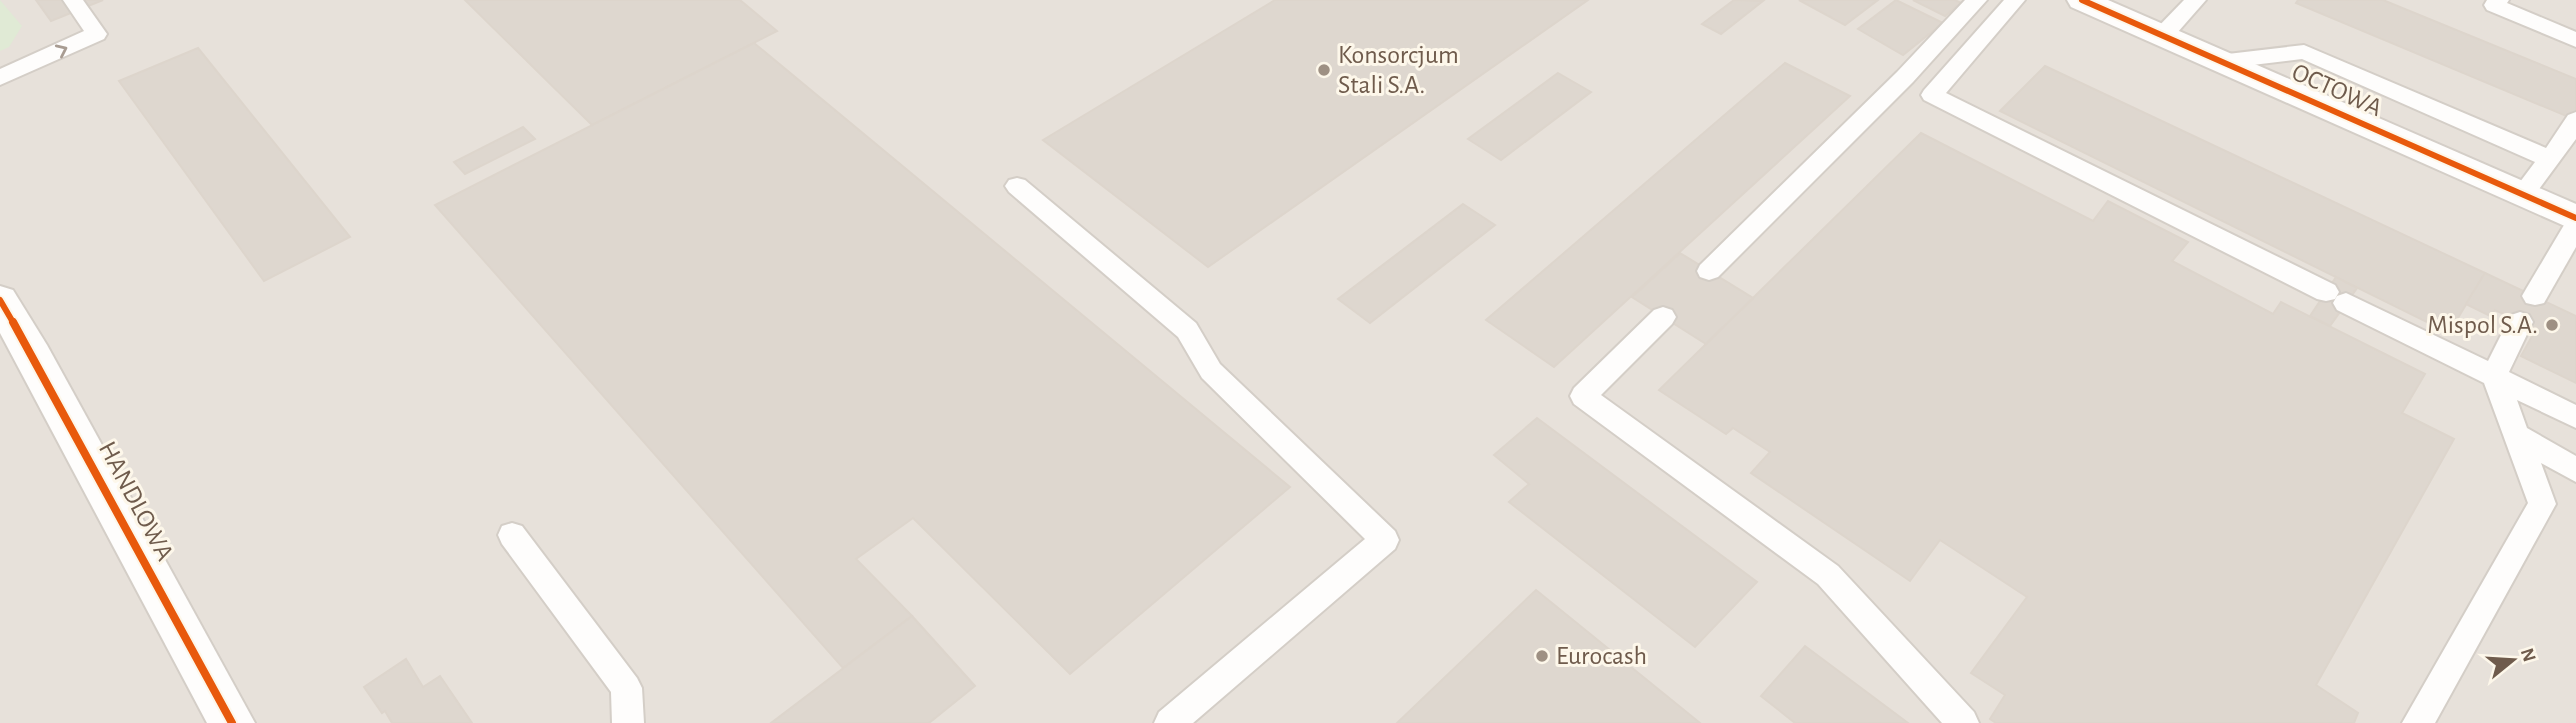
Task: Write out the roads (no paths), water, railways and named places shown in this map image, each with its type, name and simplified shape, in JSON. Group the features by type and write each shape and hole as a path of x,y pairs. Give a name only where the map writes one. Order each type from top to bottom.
{"street":[{"name":"OCTOWA","path":"2082,0 2576,218"},
{"name":"HANDLOWA","path":"0,300 232,723"}],"lane":[{"path":"0,78 96,34 73,0"},
{"path":"1709,271 1905,76 1977,0"},
{"path":"2015,0 1932,95 2576,417"},
{"path":"2162,36 2194,0"},
{"path":"2491,2 2576,40"},
{"path":"2219,62 2304,52 2550,159"},
{"path":"2523,194 2576,120"},
{"path":"1017,186 1187,330 1211,371 1385,540 1170,723"},
{"path":"2535,296 2576,226"},
{"path":"1663,317 1583,396 1828,575 1963,723"},
{"path":"2418,723 2542,504 2494,375 2520,322"},
{"path":"2515,434 2576,470"},
{"path":"512,534 626,688 628,723"}],"place":[{"name":"Konsorcjum Stali S.A.","path":"1324,70"},
{"name":"Mispol S.A.","path":"2552,325"},
{"name":"Eurocash","path":"1542,656"}]}
